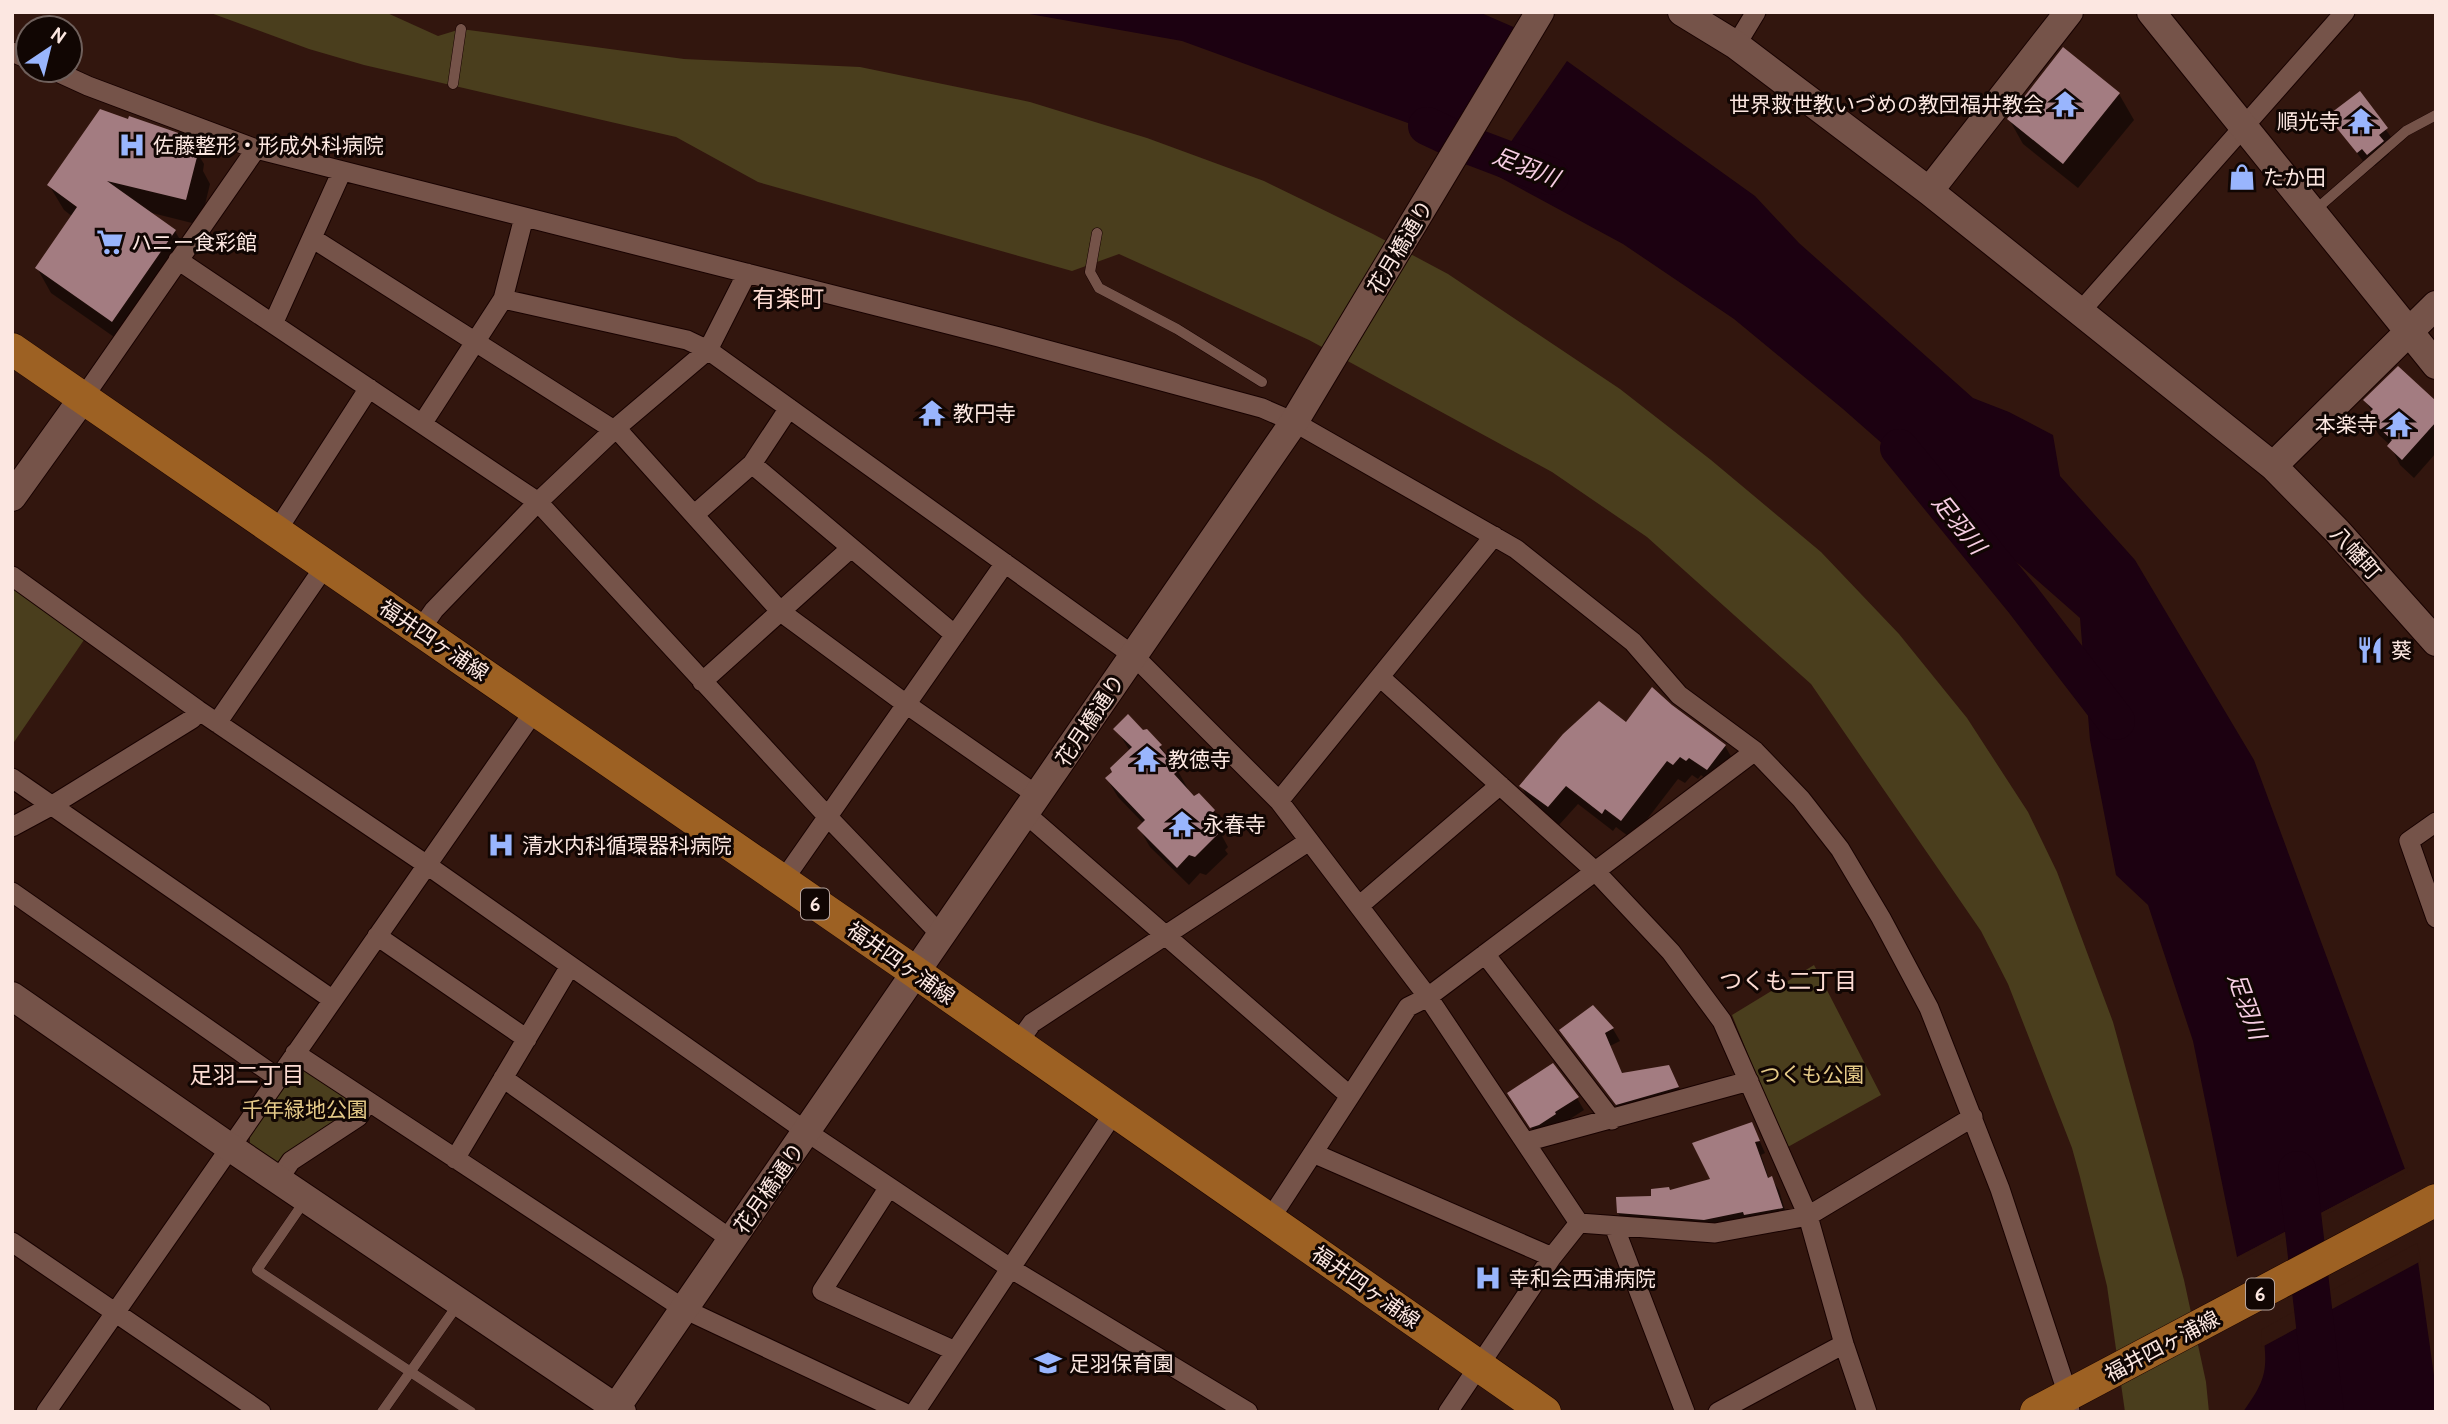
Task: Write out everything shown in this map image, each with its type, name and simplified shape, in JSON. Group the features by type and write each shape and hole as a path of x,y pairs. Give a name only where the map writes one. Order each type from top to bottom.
{"main road":[{"name":"福井四ヶ浦線","path":"12,349 915,972 1545,1412"},
{"name":"福井四ヶ浦線","path":"2036,1412 2074,1398 2436,1200"}],"street":[{"name":"花月橋通り","path":"617,1411 1299,414 1539,12"},
{"name":"八幡町","path":"1682,12 1736,45 1929,191 2273,466 2337,531 2436,642"},
{"path":"1736,45 1756,12"},
{"path":"1929,191 2069,12"},
{"path":"2151,12 2436,365"},
{"path":"2080,312 2345,12"},
{"path":"84,83 256,149 999,337 1262,408 1299,414 1516,549 1633,642 1679,695 1755,751 1801,799 1840,849 1929,1008 2000,1189 2074,1398"},
{"path":"16,485 83,398 256,149"},
{"path":"273,324 342,171"},
{"path":"422,424 503,299 524,217"},
{"path":"312,237 615,429 781,612 906,704 1032,805 1166,936 1350,1096"},
{"path":"178,260 538,502 702,682 942,936"},
{"path":"420,629 434,610 538,502 615,429 708,350 747,273"},
{"path":"503,299 687,340 708,350 1134,656 1279,801 1429,997 1579,1223"},
{"path":"2273,466 2436,305"},
{"path":"276,532 369,388"},
{"path":"694,515 752,464 789,408"},
{"path":"752,464 955,635"},
{"path":"1279,801 1494,536"},
{"path":"702,682 852,548"},
{"path":"782,882 1005,564"},
{"path":"217,723 325,566"},
{"path":"12,576 198,710 427,865 807,1132 1010,1268 1248,1412"},
{"path":"1380,677 1595,871 1671,952 1723,1021 1808,1216 1844,1344 1867,1412"},
{"path":"12,827 192,719 198,710"},
{"path":"46,1412 536,710"},
{"path":"1270,1219 1408,1007 1429,997 1755,751"},
{"path":"12,778 332,1000"},
{"path":"1359,906 1500,785"},
{"path":"2436,822 2409,841 2436,918"},
{"path":"1017,1044 1032,1023 1310,841"},
{"path":"12,892 278,1078"},
{"path":"377,936 527,1039"},
{"path":"1485,954 1612,1119"},
{"path":"455,1159 570,966"},
{"path":"12,996 617,1411"},
{"path":"295,1054 684,1310 903,1412"},
{"path":"503,1078 732,1240"},
{"path":"1525,1142 1749,1082"},
{"path":"278,1180 291,1161 358,1117 367,1103"},
{"path":"915,1412 1115,1111"},
{"path":"1579,1223 1715,1233 1808,1216 1973,1117"},
{"path":"1313,1153 1552,1258"},
{"path":"889,1187 822,1291 955,1351"},
{"path":"1448,1412 1552,1258 1579,1223"},
{"path":"1614,1226 1685,1412"},
{"path":"12,1242 261,1412"},
{"path":"1718,1412 1844,1344"}],"lane":[{"path":"453,84 461,29"},
{"path":"2313,212 2406,131 2436,115"},
{"path":"1097,233 1090,272 1099,288 1178,329 1262,382"},
{"path":"306,1199 257,1270 471,1412"},
{"path":"382,1412 459,1302"}],"green space":[{"path":"208,12 385,12 438,36 461,29 684,59 860,67 1030,102 1147,138 1264,181 1373,234 1448,274 1620,389 1711,460 1821,552 1899,634 1967,718 2028,812 2057,872 2113,1022 2184,1280 2206,1382 2209,1412 2125,1412 2107,1286 2072,1148 2008,984 1981,931 1811,684 1647,537 1552,472 1309,340 1119,254 1072,271 758,182 676,137 364,65 309,49"},
{"path":"12,587 86,637 12,745"},
{"name":"つくも公園","path":"1814,965 1881,1095 1786,1148 1732,1015"},
{"name":"千年緑地公園","path":"296,1062 345,1096 346,1122 278,1166 250,1148 250,1131"}],"water":[{"path":"1018,12 1479,12 1527,33 1463,143 1182,41"},
{"path":"1567,61 1755,196 1799,243 1973,398 2009,412 2053,435 2060,476 2135,560 2254,760 2405,1169 2237,1257 2193,1041 2148,905 2116,875 2090,740 2080,618 1843,409 1734,319 1623,244 1490,172"},
{"path":"2416,1247 2436,1390 2436,1412 2243,1412 2264,1375 2263,1332"}],"pier":[{"path":"2408,1167 2407,1172 2239,1261 2234,1259"},
{"path":"2417,1243 2421,1261 2262,1347 2261,1330"}],"building":[{"path":"2063,47 2120,93 2063,164 2007,119"},
{"path":"2360,91 2388,128 2379,135 2384,141 2367,155 2362,149 2357,153 2327,116"},
{"path":"100,109 190,137 187,153 197,157 186,200 107,181 176,230 112,322 35,268 77,207 47,185"},
{"path":"2398,366 2436,401 2436,422 2402,460 2387,446 2392,440 2366,416 2373,409 2363,400"},
{"path":"1652,687 1726,745 1707,770 1689,758 1686,761 1680,757 1673,765 1667,761 1621,821 1605,809 1602,814 1566,786 1548,807 1519,786 1563,734 1599,701 1626,722"},
{"path":"1128,714 1162,745 1159,747 1179,770 1174,774 1194,796 1199,793 1215,810 1209,817 1219,827 1215,831 1218,834 1195,857 1189,855 1177,868 1137,828 1145,820 1105,778 1112,772 1110,768 1132,747 1113,729"},
{"path":"1593,1005 1614,1028 1605,1033 1622,1073 1669,1065 1679,1087 1616,1105 1559,1030"},
{"path":"1553,1063 1579,1097 1539,1125 1530,1128 1507,1093"},
{"path":"1752,1122 1760,1141 1755,1142 1768,1178 1772,1176 1783,1208 1704,1220 1617,1213 1616,1197 1651,1196 1651,1189 1669,1187 1670,1190 1710,1179 1692,1143"}],"waterway":[{"name":"足羽川","path":"1427,126 1463,143 1550,176"},
{"name":"足羽川","path":"1899,448 2023,600 2116,721"},
{"name":"足羽川","path":"2297,1170 2325,1412"}],"place":[{"name":"世界救世教いづめの教団福井教会","path":"2065,104"},
{"name":"順光寺","path":"2361,121"},
{"name":"佐藤整形・形成外科病院","path":"132,145"},
{"name":"たか田","path":"2242,177"},
{"name":"ハニー食彩館","path":"110,242"},
{"name":"教円寺","path":"932,413"},
{"name":"本楽寺","path":"2399,424"},
{"name":"葵","path":"2370,650"},
{"name":"教徳寺","path":"1147,759"},
{"name":"永春寺","path":"1182,824"},
{"name":"清水内科循環器科病院","path":"501,845"},
{"name":"幸和会西浦病院","path":"1488,1278"},
{"name":"足羽保育園","path":"1048,1363"}],"district":[{"name":"有楽町","path":"788,298"},
{"name":"つくも二丁目","path":"1788,981"},
{"name":"足羽二丁目","path":"247,1075"}]}
